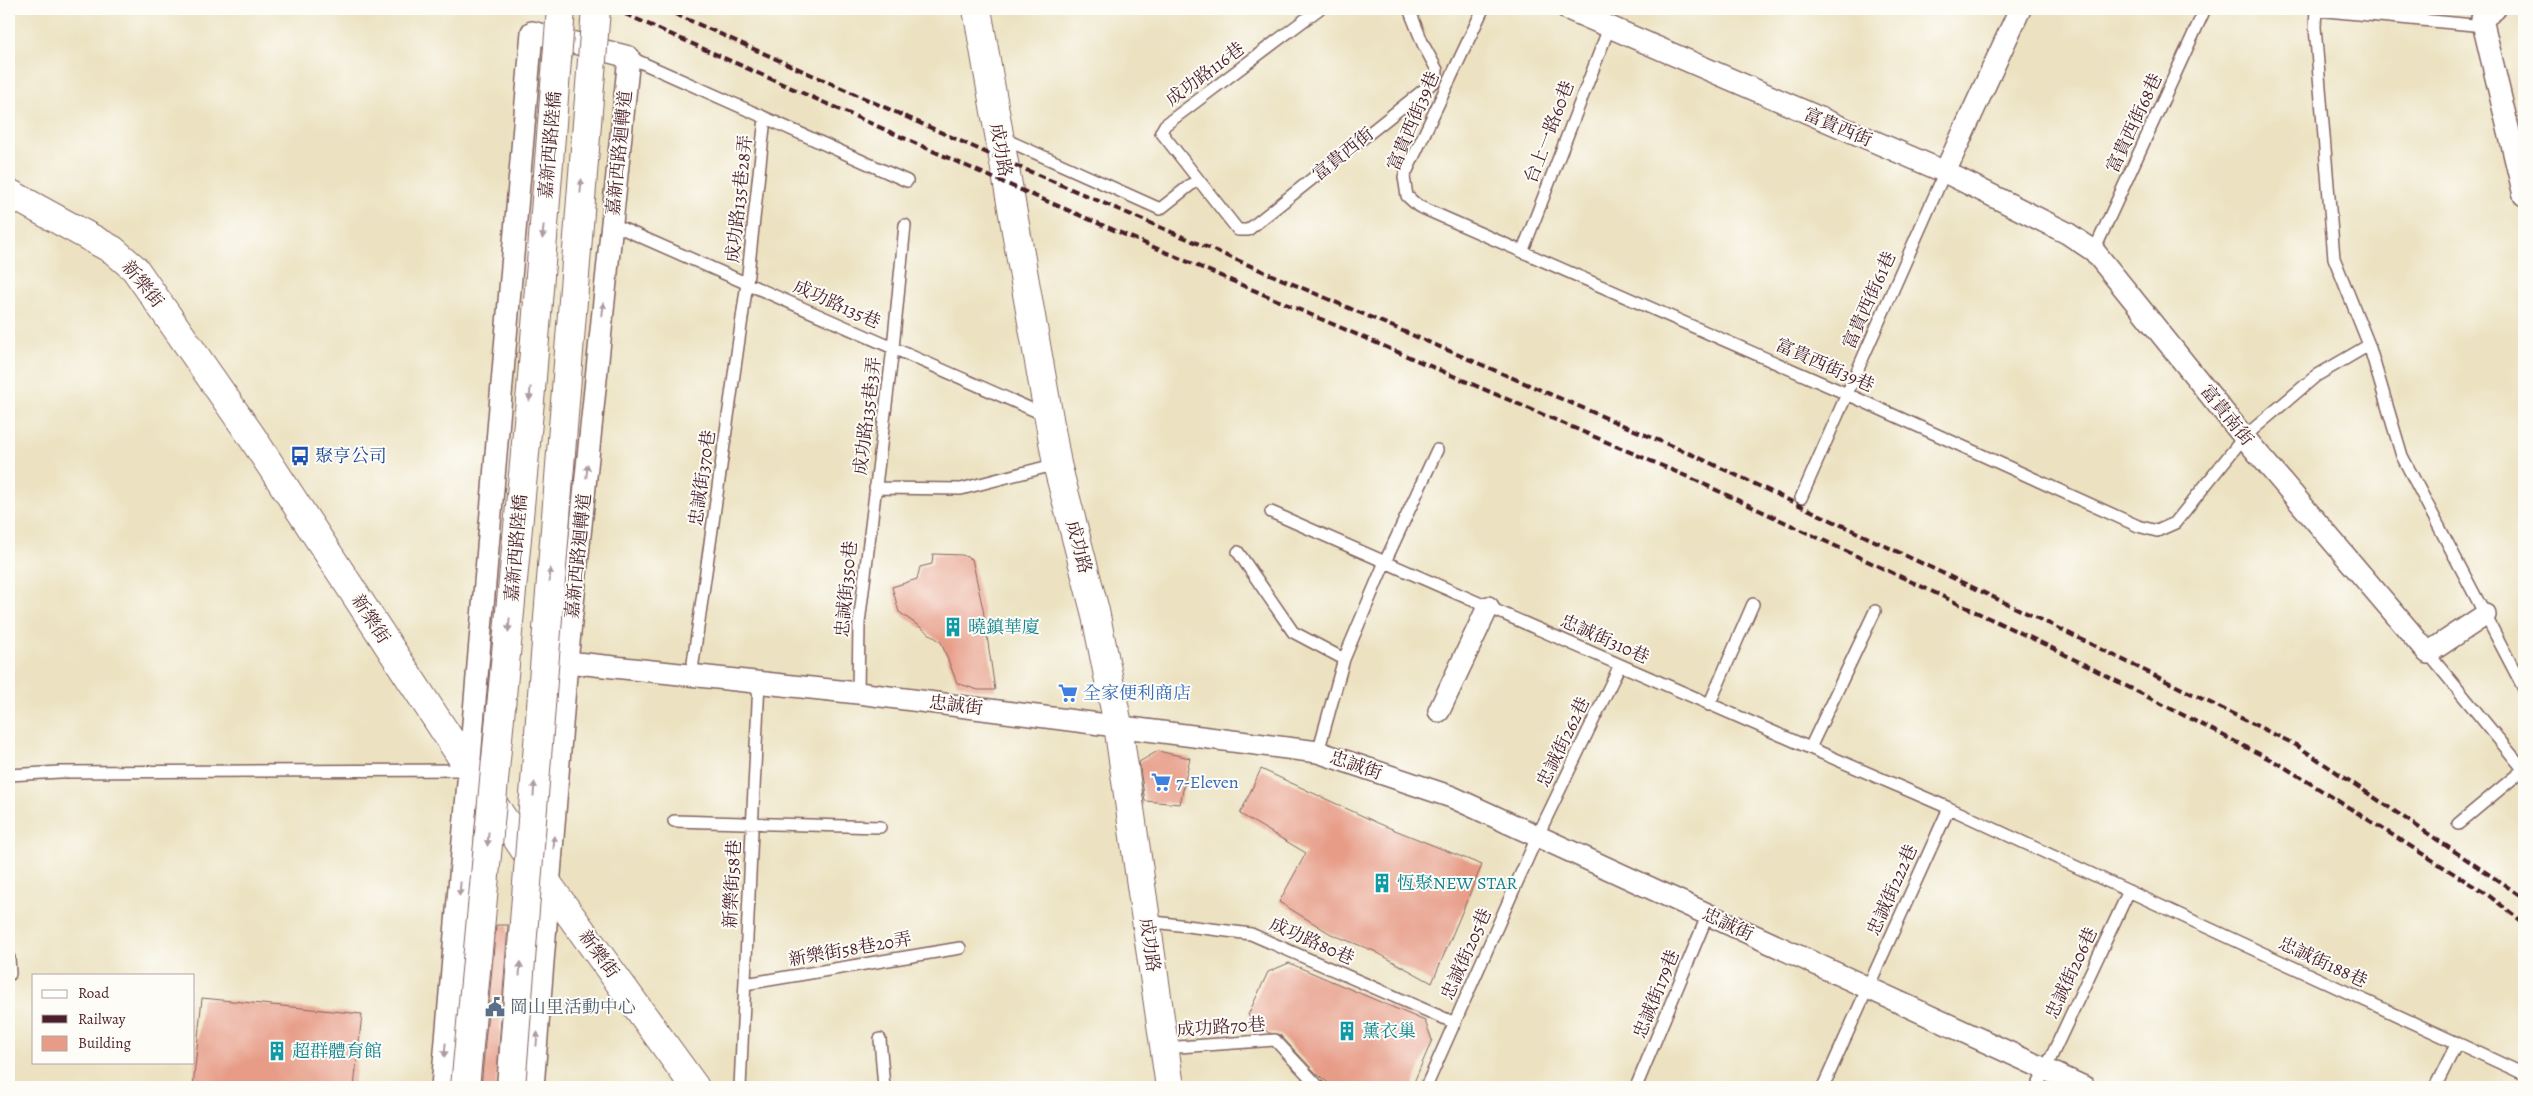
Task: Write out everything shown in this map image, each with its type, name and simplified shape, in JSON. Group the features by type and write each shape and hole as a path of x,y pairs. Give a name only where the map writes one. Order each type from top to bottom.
{"street":[{"name":"嘉新西路陸橋","path":"465,1087 531,390 561,9"},
{"name":"嘉新西路陸橋","path":"511,1087 596,9"},
{"name":"成功路","path":"977,9 1057,464 1095,611 1118,725 1170,1087"},
{"name":"富貴西街","path":"1568,9 1608,18 1945,172"},
{"path":"1945,172 2020,9"},
{"path":"2487,18 2524,195"},
{"path":"442,1087 532,32 629,58"},
{"name":"嘉新西路迴轉道","path":"533,1087 567,662 629,58"},
{"name":"富貴南街","path":"1945,172 2067,233 2094,251 2244,437 2428,652"},
{"name":"新樂街","path":"9,193 113,250 135,269 250,434 470,770 550,887 695,1087"},
{"path":"1439,711 1488,607"},
{"path":"2428,652 2485,615"},
{"name":"忠誠街","path":"567,662 691,677 759,682 858,693 1318,752 1452,797 1867,987 2041,1078 2084,1087"}],"lane":[{"name":"成功路116巷","path":"1198,179 1161,132 1165,126 1318,9"},
{"name":"富貴西街","path":"1198,179 1238,230 1248,230 1436,80 1437,70 1409,9"},
{"name":"富貴西街39巷","path":"1483,9 1404,177 1407,196 1418,206 1847,394 2138,526 2157,531 2175,523 2244,437 2316,376 2369,345"},
{"name":"富貴西街68巷","path":"2094,251 2206,9"},
{"path":"2487,18 2316,10 2315,28 2334,258 2369,345 2402,456 2524,689"},
{"name":"台上一路60巷","path":"1522,250 1608,18"},
{"name":"成功路135巷28弄","path":"629,58 907,180"},
{"name":"成功路135巷28弄","path":"747,283 765,118"},
{"path":"998,136 1160,209 1198,179"},
{"name":"富貴西街61巷","path":"1801,498 1945,172"},
{"name":"成功路135巷","path":"612,224 1049,416"},
{"name":"成功路135巷3弄","path":"876,488 893,348 905,225"},
{"name":"忠誠街370巷","path":"691,677 747,283"},
{"path":"1318,752 1344,659 1385,562 1437,450"},
{"path":"876,488 961,489 1057,464"},
{"name":"忠誠街350巷","path":"858,693 859,624 876,488"},
{"name":"忠誠街310巷","path":"1271,512 1709,705 1949,808"},
{"path":"1238,552 1293,632 1344,659"},
{"path":"1709,705 1752,604"},
{"path":"1810,748 1875,611"},
{"path":"2428,652 2524,770 2458,824"},
{"name":"忠誠街262巷","path":"1538,835 1620,665"},
{"name":"新樂街58巷","path":"740,1087 759,682"},
{"path":"9,775 60,772 470,770"},
{"name":"忠誠街188巷","path":"1949,808 2524,1074"},
{"name":"忠誠街222巷","path":"1823,1087 1949,808"},
{"path":"674,821 880,827"},
{"name":"忠誠街205巷","path":"1426,1087 1538,835"},
{"name":"忠誠街206巷","path":"2041,1078 2129,891"},
{"name":"忠誠街179巷","path":"1636,1087 1708,914"},
{"name":"成功路80巷","path":"1147,921 1251,934 1455,1023"},
{"name":"新樂街58巷20弄","path":"745,984 960,948"},
{"path":"9,958 10,974"},
{"path":"880,1040 884,1087"},
{"name":"成功路70巷","path":"1165,1048 1275,1040 1319,1087"},
{"path":"2435,1087 2457,1043"}],"building":[{"name":"曉鎮華廈","path":"933,554 962,555 972,559 983,609 995,690 978,690 957,683 941,642 899,612 892,587 917,579 920,567 932,564"},
{"name":"7-Eleven","path":"1158,751 1190,758 1180,804 1145,801 1139,762"},
{"name":"恆聚NEW STAR","path":"1261,769 1380,824 1482,865 1432,983 1374,951 1331,934 1279,902 1306,853 1240,814"},
{"path":"496,925 508,925 496,1087 481,1087"},
{"name":"薰衣巢","path":"1289,963 1425,1021 1432,1040 1412,1087 1333,1087 1315,1072 1280,1035 1269,1033 1248,1015 1268,972"},
{"name":"超群體育館","path":"202,998 362,1014 354,1087 193,1087"}],"railway":[{"path":"614,9 1007,184 1695,480 2046,645 2281,765 2488,895 2524,923"},
{"path":"664,9 1003,160 1702,459 2052,625 2296,745 2524,898"}],"place":[{"name":"聚亨公司","path":"300,456"},
{"name":"曉鎮華廈","path":"953,627"},
{"name":"全家便利商店","path":"1068,693"},
{"name":"7-Eleven","path":"1161,782"},
{"name":"恆聚NEW STAR","path":"1382,883"},
{"name":"岡山里活動中心","path":"495,1007"},
{"name":"薰衣巢","path":"1347,1031"},
{"name":"超群體育館","path":"277,1051"}]}
